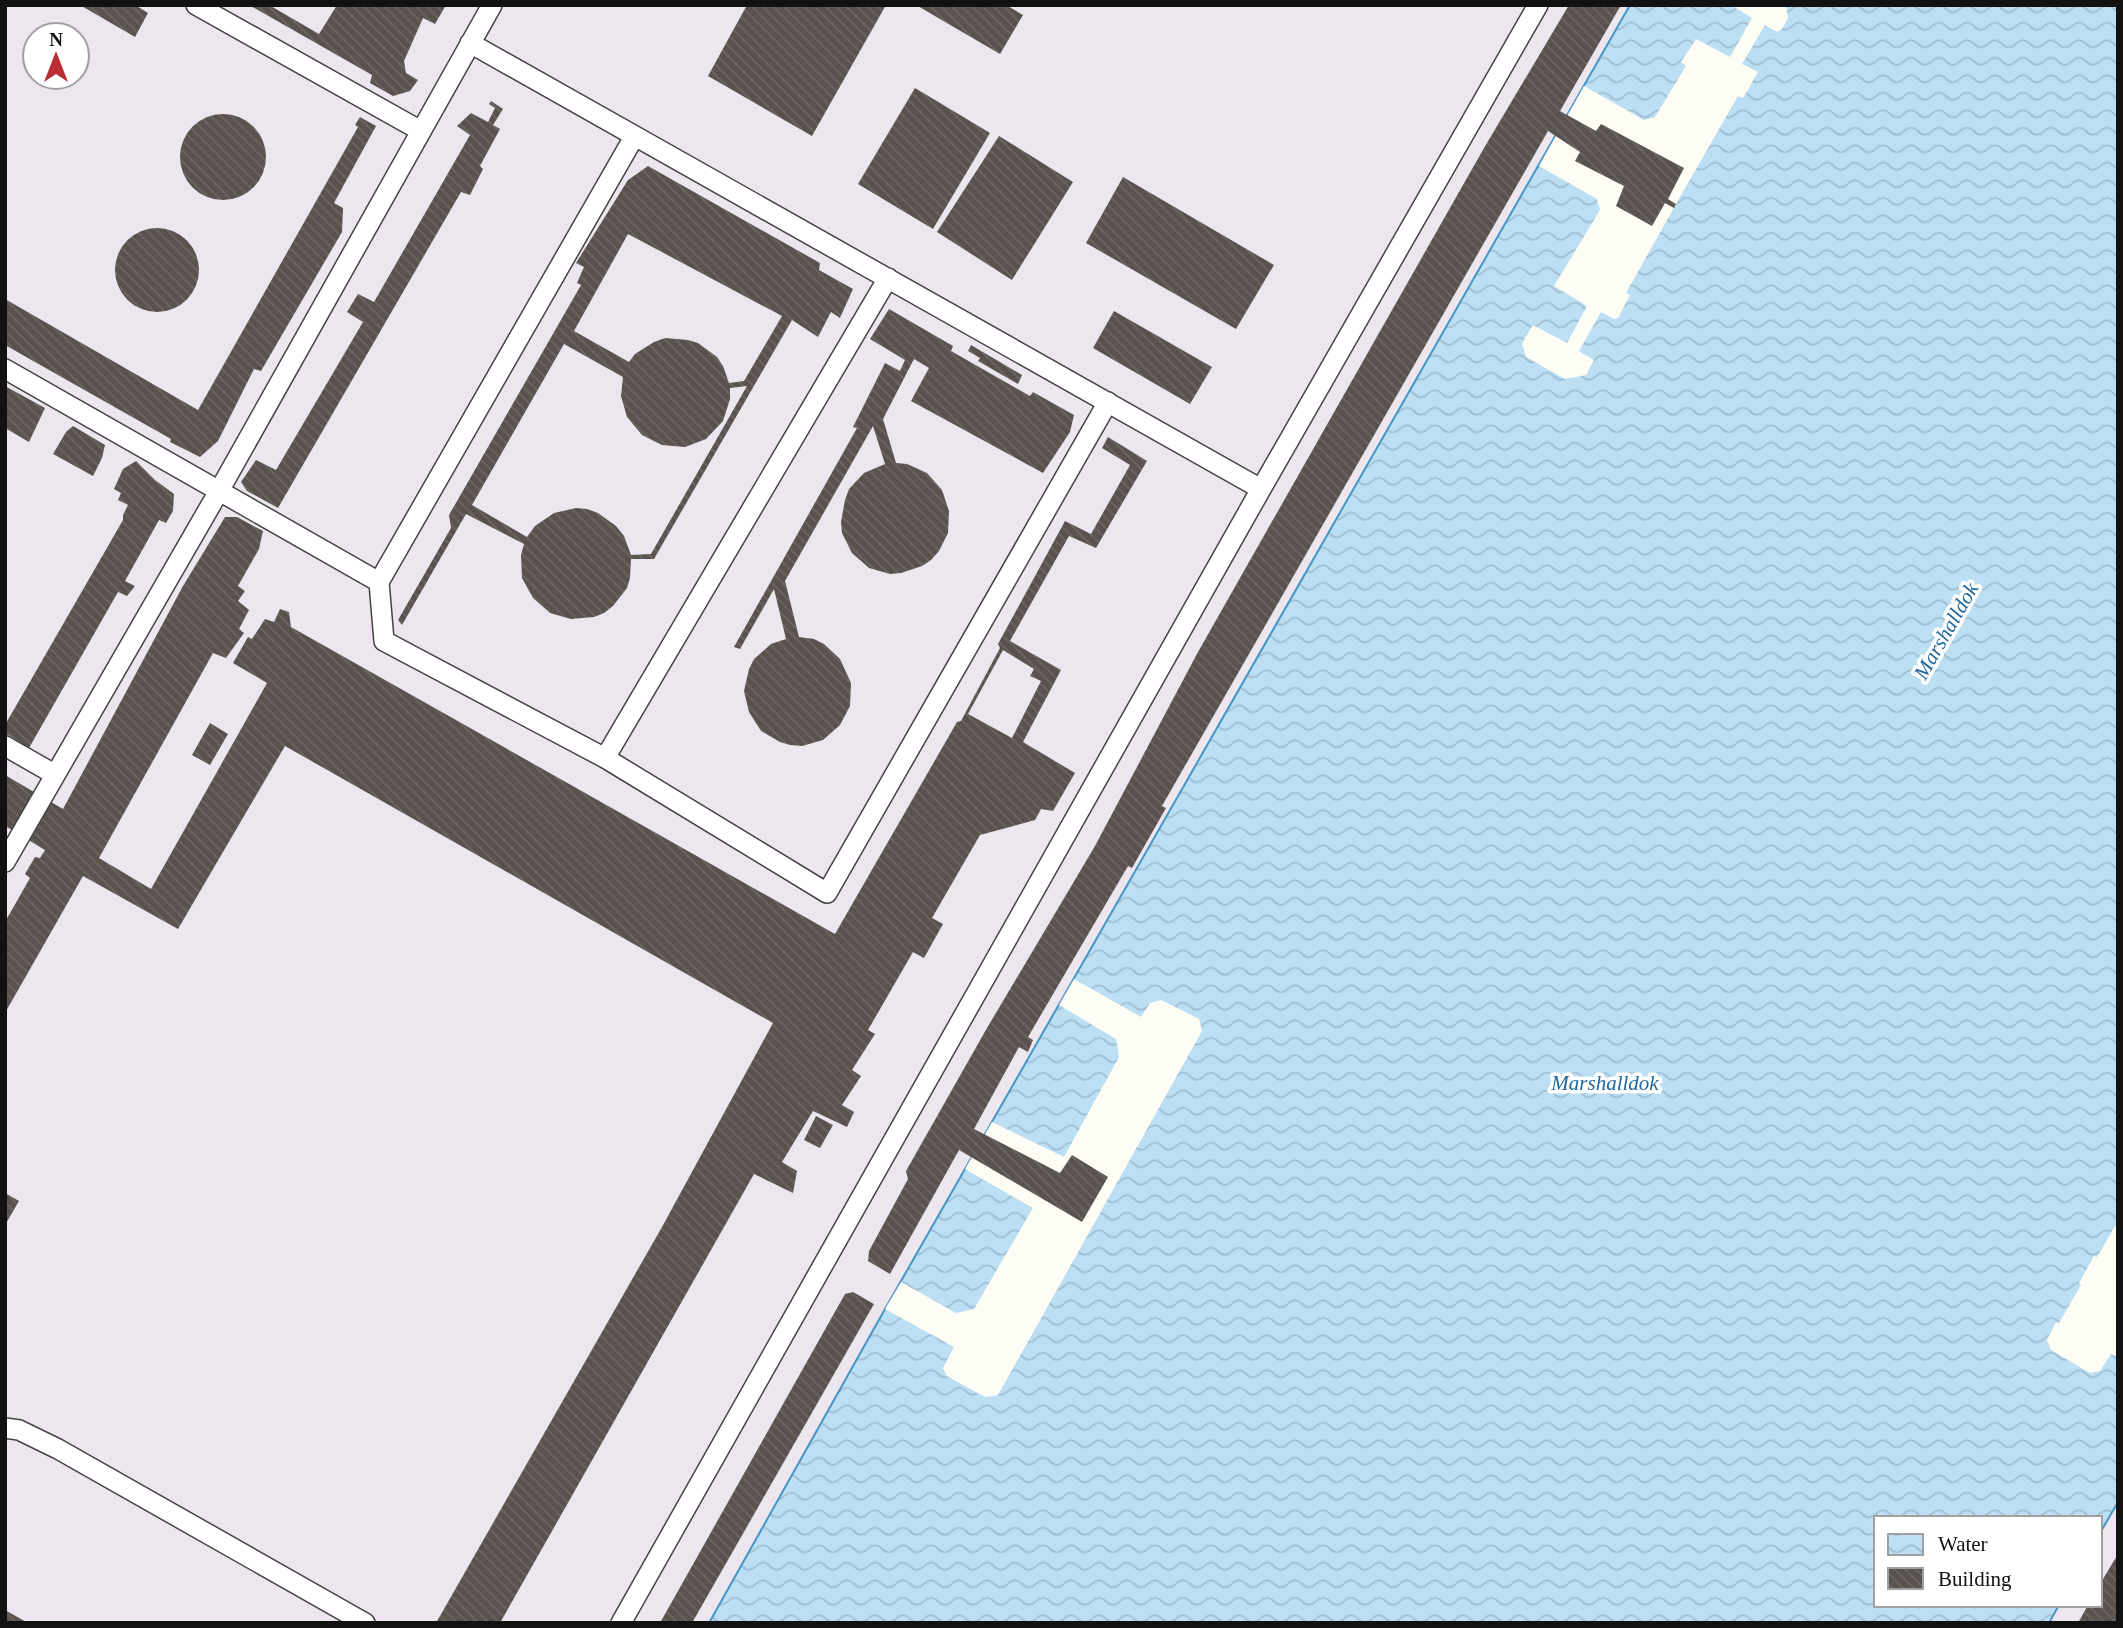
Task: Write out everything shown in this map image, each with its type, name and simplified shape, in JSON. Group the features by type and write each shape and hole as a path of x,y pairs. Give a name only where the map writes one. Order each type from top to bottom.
{"lane":[{"path":"196,5 421,131"},
{"path":"5,862 219,491 492,5"},
{"path":"621,1623 1261,489 1538,5"},
{"path":"471,43 1261,489"},
{"path":"634,136 379,582 384,641 605,758 827,893 1108,402"},
{"path":"605,758 888,278"},
{"path":"5,369 379,582"},
{"path":"5,746 54,774"},
{"path":"5,1428 19,1430 58,1449 365,1623"}],"shaded area":[{"path":"5,5 1630,5 885,1309 709,1623 5,1623"},
{"path":"2118,1502 2118,1623 2049,1623 2058,1607 2102,1607 2102,1530"}],"water":[{"name":"Marshalldok","path":"1630,5 2118,5 2118,1502 2102,1530 2102,1516 1874,1516 1874,1607 2058,1607 2049,1623 709,1623 885,1309"}],"pier":[{"path":"1731,5 1786,5 1788,18 1777,32 1765,25 1742,64 1758,72 1743,98 1738,96 1676,204 1626,293 1630,295 1618,318 1614,319 1601,312 1579,351 1594,360 1586,375 1565,379 1526,357 1522,343 1533,325 1567,343 1587,306 1554,286 1600,210 1597,199 1539,166 1584,86 1644,120 1655,117 1686,66 1681,62 1696,39 1730,57 1752,18"},
{"path":"1074,979 1141,1017 1150,1003 1161,1000 1199,1019 1202,1031 998,1395 985,1397 947,1376 943,1368 954,1347 885,1309 901,1282 956,1313 974,1309 1033,1208 965,1169 992,1122 1064,1157 1119,1057 1116,1039 1059,1005"},
{"path":"2118,1221 2118,1357 2111,1354 2100,1371 2090,1373 2051,1350 2047,1340 2081,1285 2079,1283 2094,1256 2097,1257"}],"building":[{"path":"80,5 135,5 148,13 135,37"},
{"path":"249,5 269,5 319,34 337,5 446,5 435,24 423,18 404,61 406,73 418,80 410,91 393,96 370,83 372,75"},
{"path":"747,5 886,5 812,136 708,76"},
{"path":"916,5 1006,5 1023,15 1000,54"},
{"path":"1569,5 1621,5 1560,111 1596,131 1601,124 1684,168 1668,199 1676,204 1674,208 1665,203 1652,226 1616,206 1624,186 1575,161 1580,152 1548,131 1162,806 1166,808 1132,868 1128,866 1028,1037 1033,1040 1028,1052 1019,1047 974,1129 1060,1173 1072,1155 1108,1177 1082,1222 959,1150 890,1274 868,1261 869,1251 908,1179 906,1171 1095,846 1198,652 1484,148"},
{"path":"915,88 990,133 933,229 858,184"},
{"path":"491,101 503,109 493,125 500,129 480,166 483,169 470,195 461,192 278,508 247,491 241,482 256,460 276,470 363,322 347,312 358,294 374,302 470,135 457,126 471,113 488,122 495,108 489,104"},
{"path":"223,114 239,118 253,127 262,141 266,157 262,173 253,187 239,196 223,200 207,196 193,187 184,173 180,157 184,141 193,127 207,118"},
{"path":"360,117 376,126 334,203 343,208 342,232 261,371 254,369 218,441 200,457 5,345 5,299 198,410 358,127 355,125"},
{"path":"999,136 1073,182 1012,280 937,232"},
{"path":"648,166 820,263 819,270 853,289 840,318 831,312 818,337 792,320 654,559 631,559 627,588 604,613 594,617 571,619 550,613 533,598 522,578 521,555 524,544 466,514 402,625 398,620 451,528 449,515 581,285 577,283 584,267 576,263 628,180","holes":["628,234 782,316 744,381 729,383 717,357 698,343 688,340 665,338 654,342 635,354 629,362 574,331","564,344 623,377 621,396 627,417 642,435 662,445 685,447 706,439 723,421 730,399 730,388 747,386 651,554 631,555 624,536 616,526 598,513 587,509 576,508 554,513 535,526 527,537 472,505"]},
{"path":"1123,177 1274,265 1236,329 1086,243"},
{"path":"157,228 173,231 187,240 196,254 199,270 196,286 187,300 173,309 157,312 141,309 127,300 118,286 115,270 118,254 127,240 141,231"},
{"path":"889,309 953,346 951,351 1030,396 1033,392 1074,415 1070,432 1043,473 911,401 929,368 914,359 883,419 896,463 907,464 927,473 942,490 949,511 948,533 931,560 901,573 890,574 869,568 852,553 842,533 841,522 849,489 864,473 885,464 873,426 785,581 799,637 814,639 824,644 840,659 851,683 850,706 840,725 823,740 802,746 790,745 761,731 749,712 744,691 754,659 771,644 786,639 774,589 740,649 734,647 857,428 853,427 885,363 900,371 905,360 870,339"},
{"path":"1114,311 1212,367 1190,404 1093,348"},
{"path":"971,345 1022,375 1018,384 978,361 980,358 968,351"},
{"path":"5,386 45,408 29,442 5,428"},
{"path":"73,426 105,445 93,476 53,454 66,432"},
{"path":"1108,437 1147,461 1096,548 1069,536 1010,641 1061,670 1023,742 1075,773 1053,811 1041,809 1035,820 980,835 932,918 943,924 924,958 913,952 868,1030 875,1034 852,1070 861,1076 842,1105 854,1112 847,1127 813,1111 782,1162 797,1171 793,1193 754,1174 500,1623 436,1623 662,1227 773,1023 285,746 178,929 83,876 5,1013 5,922 30,878 25,874 35,857 40,858 45,850 5,826 5,775 63,809 183,586 225,517 237,517 263,531 259,549 238,586 245,591 238,601 249,610 239,629 244,633 226,658 213,653 99,858 151,889 267,683 233,663 248,637 252,639 265,619 274,622 280,609 289,612 291,627 835,934 957,722 961,721 1000,648 998,644 1065,521 1091,534 1130,465 1102,448","holes":["1003,650 1034,669 1030,676 1041,681 1012,738 968,714"]},
{"path":"136,461 174,494 173,511 166,523 159,520 125,581 135,586 127,596 118,592 29,748 5,733 5,725 123,520 128,505 118,500 121,493 114,489 123,469"},
{"path":"210,723 228,734 210,765 192,755"},
{"path":"816,1116 833,1125 820,1148 804,1140"},
{"path":"5,1193 19,1201 5,1225"},
{"path":"853,1292 874,1304 692,1623 660,1623 845,1294"},
{"path":"2118,1554 2118,1623 2078,1623 2087,1607 2102,1607 2102,1581"},
{"path":"5,1610 28,1623 10,1623 5,1620"}]}
